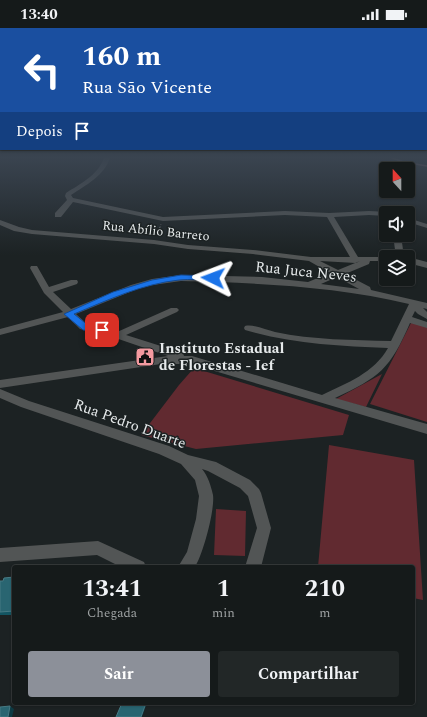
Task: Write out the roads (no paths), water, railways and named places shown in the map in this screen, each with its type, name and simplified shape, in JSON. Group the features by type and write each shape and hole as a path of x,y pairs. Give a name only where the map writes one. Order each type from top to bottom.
{"street":[{"path":"75,190 68,194 71,200 163,219 285,213 329,215 379,214"},
{"path":"58,214 71,200"},
{"path":"329,215 356,260"},
{"name":"Rua Abílio Barreto","path":"0,222 17,229 32,232 154,242 188,247 253,252 311,259 379,259"},
{"path":"415,222 427,226"},
{"path":"311,259 336,274 378,294 427,306"},
{"path":"309,285 375,259"},
{"path":"415,262 427,265"},
{"path":"34,268 46,291 68,314 86,328 102,330 145,346 242,376 427,429"},
{"name":"Rua Juca Neves","path":"0,333 68,314 134,287 152,282 181,278 262,280 378,294"},
{"path":"46,291 74,282"},
{"path":"414,303 421,312 427,316"},
{"path":"324,399 354,384 380,368 394,345 414,303"},
{"path":"116,336 174,310"},
{"path":"407,318 427,325"},
{"path":"248,328 278,337 300,340 394,345"},
{"path":"0,384 161,360 192,360"},
{"name":"Rua Pedro Duarte","path":"0,393 25,404 164,450 186,460 201,478 206,496 203,519 194,555 187,565"},
{"path":"186,460 211,466 245,484 254,493 264,528 253,565"},
{"path":"0,555 98,548 134,565"}],"place":[{"name":"Instituto Estadual de Florestas - Ief","path":"145,357"}]}
